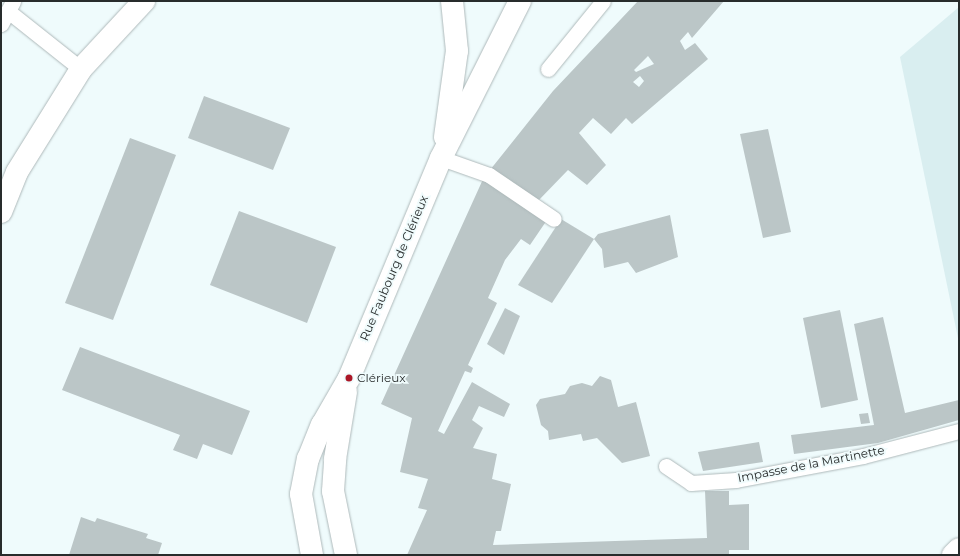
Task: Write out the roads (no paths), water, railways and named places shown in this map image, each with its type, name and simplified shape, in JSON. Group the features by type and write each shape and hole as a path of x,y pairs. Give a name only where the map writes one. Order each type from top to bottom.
{"main road":[{"path":"1,212 17,172 81,69 144,1"},
{"name":"Rue Faubourg de Clérieux","path":"441,158 457,52 452,1"},
{"name":"Rue Faubourg de Clérieux","path":"312,555 301,494 303,474 322,425 349,378 441,158 520,1"},
{"name":"Rue Faubourg de Clérieux","path":"346,555 334,491 335,459 349,378"},
{"path":"953,555 959,549"}],"lane":[{"path":"548,68 602,1"},
{"path":"7,12 81,69"},
{"path":"441,158 489,174 554,219"},
{"name":"Impasse de la Martinette","path":"666,466 691,483 736,480 863,456 959,431"}],"place":[{"name":"Clérieux","path":"349,378"}]}
